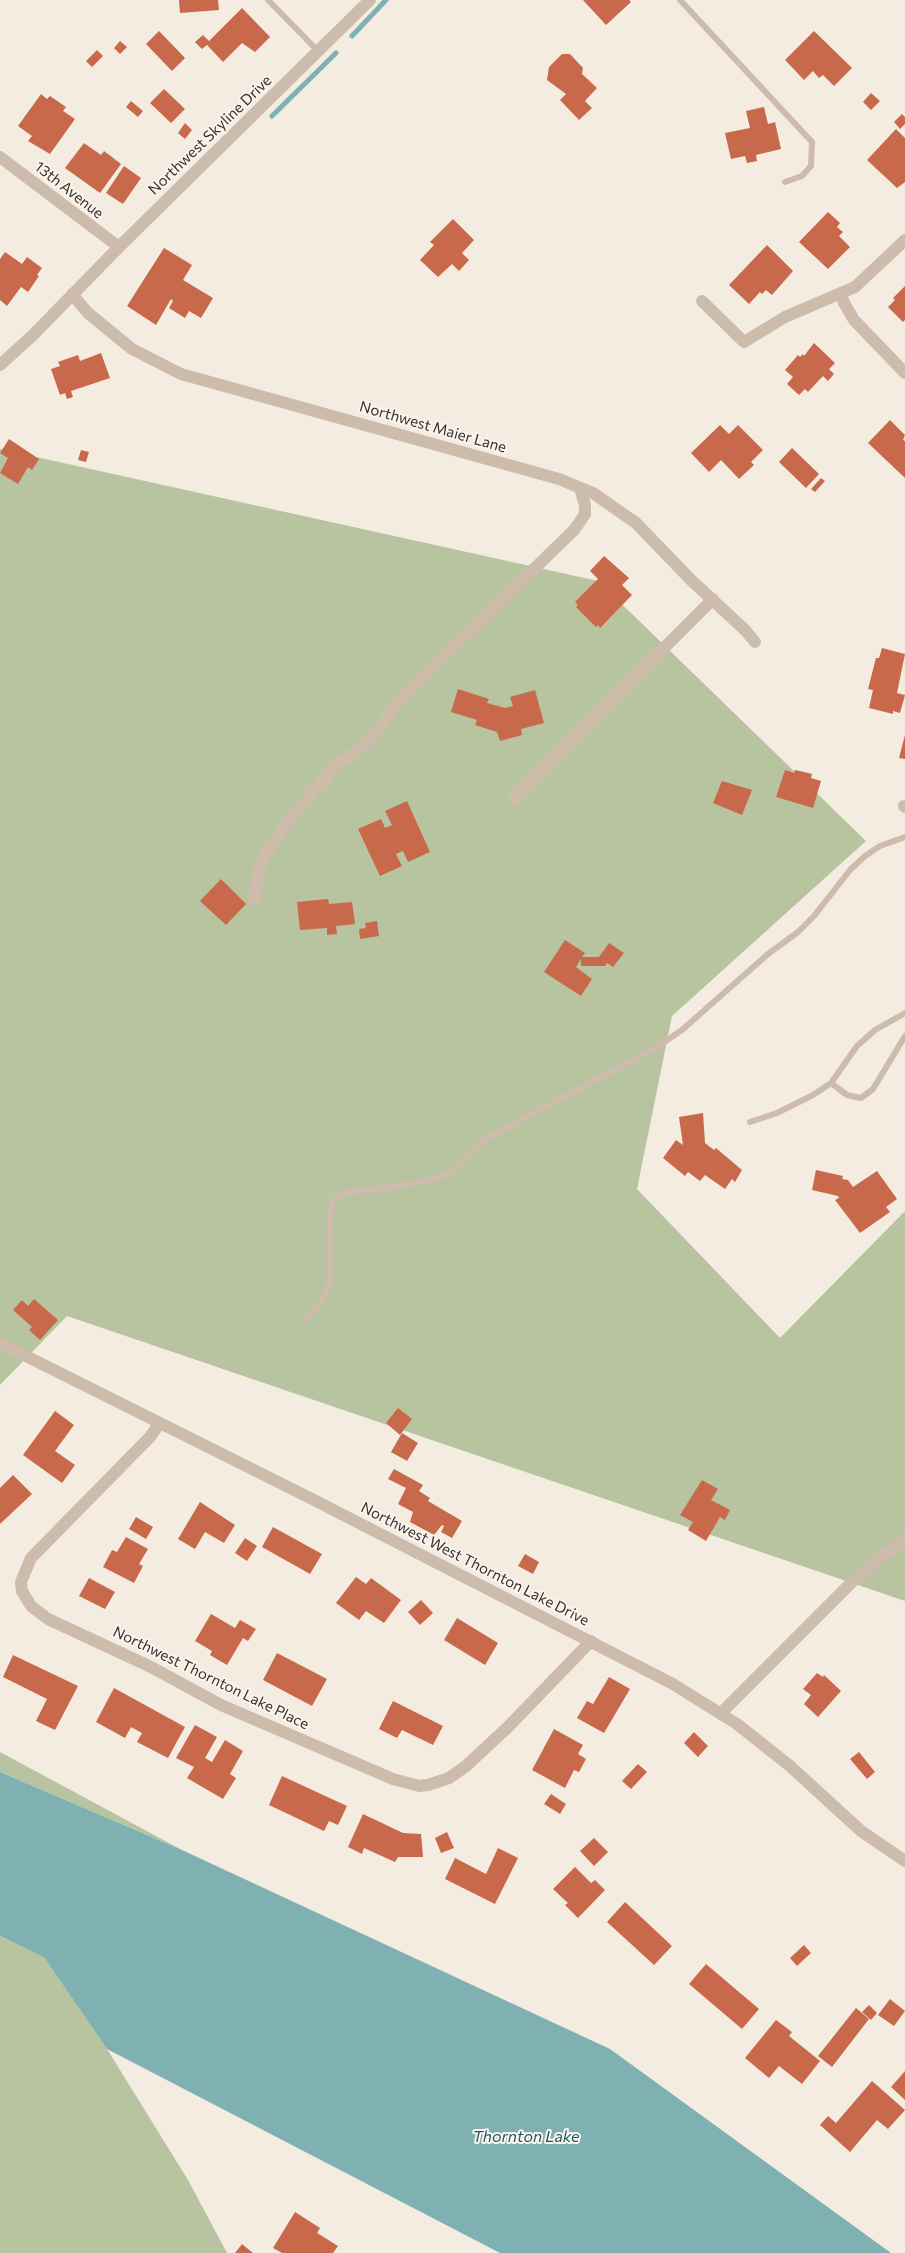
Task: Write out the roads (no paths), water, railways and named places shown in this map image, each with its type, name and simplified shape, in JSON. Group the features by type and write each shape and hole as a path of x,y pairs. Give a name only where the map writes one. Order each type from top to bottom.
{"street":[{"name":"Northwest Skyline Drive","path":"0,364 33,335 119,247 370,0"},
{"name":"13th Avenue","path":"0,157 119,247"},
{"path":"702,301 744,342 786,316 855,287 905,240"},
{"name":"Northwest Maier Lane","path":"72,294 88,313 132,348 181,374 269,400 288,402 412,437 558,479 580,488 607,502 636,523 755,642"},
{"path":"842,294 844,303 854,320 905,373"},
{"path":"254,900 258,874 264,857 292,815 340,762 370,741 395,706 434,666 575,529 585,514 585,505 580,488"},
{"path":"513,799 713,600"},
{"name":"Northwest West Thornton Lake Drive","path":"0,1343 159,1424 321,1503 673,1684 721,1713 790,1766 861,1830 905,1861"},
{"name":"Northwest Thornton Lake Place","path":"159,1424 150,1437 31,1558 20,1582 22,1591 30,1606 48,1619 222,1704 393,1779 419,1786 449,1778 466,1766 508,1727 591,1641"},
{"path":"721,1713 856,1579 905,1538"}],"lane":[{"path":"268,0 318,51"},
{"path":"680,0 812,142 811,166 802,176 785,182"},
{"path":"304,1321 322,1301 329,1282 330,1217 333,1200 344,1193 418,1183 449,1174 482,1141 657,1047 682,1030 768,954 798,932 814,916 850,870 865,856 880,846 905,836"},
{"path":"750,1122 777,1113 831,1083 857,1046 875,1030 905,1013"},
{"path":"831,1083 847,1095 861,1098 873,1089 905,1036"}],"water":[{"name":"Thornton Lake","path":"0,1772 182,1850 610,2049 891,2253 500,2253 107,2049 44,1957 0,1936"}],"waterway":[{"path":"352,36 386,0"},
{"path":"272,116 336,53"}]}
